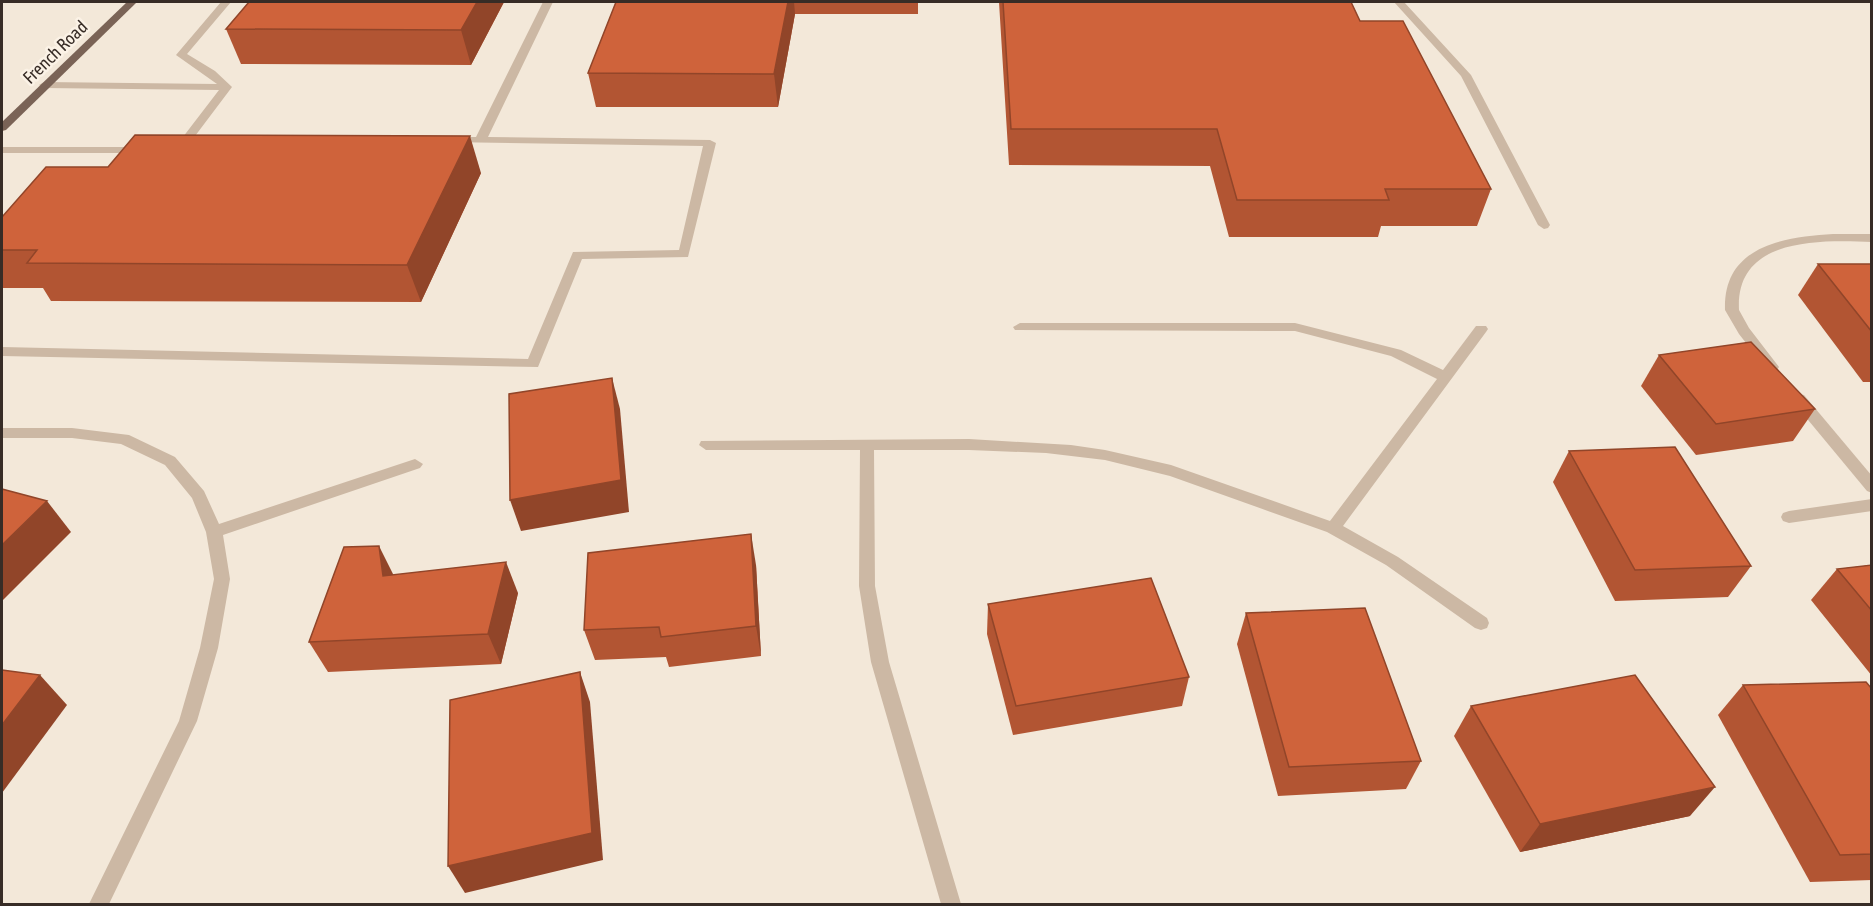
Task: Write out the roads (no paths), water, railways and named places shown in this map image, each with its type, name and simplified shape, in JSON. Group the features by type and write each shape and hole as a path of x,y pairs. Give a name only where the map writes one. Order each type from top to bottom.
{"main road":[{"name":"French Road","path":"2,128 132,2"}],"street":[{"path":"226,2 181,55 211,73 227,87"},
{"path":"482,139 548,2"},
{"path":"1399,2 1466,75 1544,225"},
{"path":"44,85 227,87"},
{"path":"2,150 176,150 227,87"},
{"path":"2,352 534,364 577,255 684,254 710,143 482,139 435,141"},
{"path":"1872,237 1823,238 1782,244 1750,256 1734,279 1732,310 1756,347 1872,487"},
{"path":"1020,327 1295,327 1396,353 1445,377"},
{"path":"1333,528 1481,329"},
{"path":"2,433 72,433 124,439 170,461 199,495 214,531 222,579 210,648 188,721 99,904"},
{"path":"706,445 1020,446 1073,450 1138,462 1196,478 1333,528 1392,561 1481,623"},
{"path":"867,445 867,586 880,662 951,904"},
{"path":"214,531 415,464"},
{"path":"1789,517 1872,505"}]}
